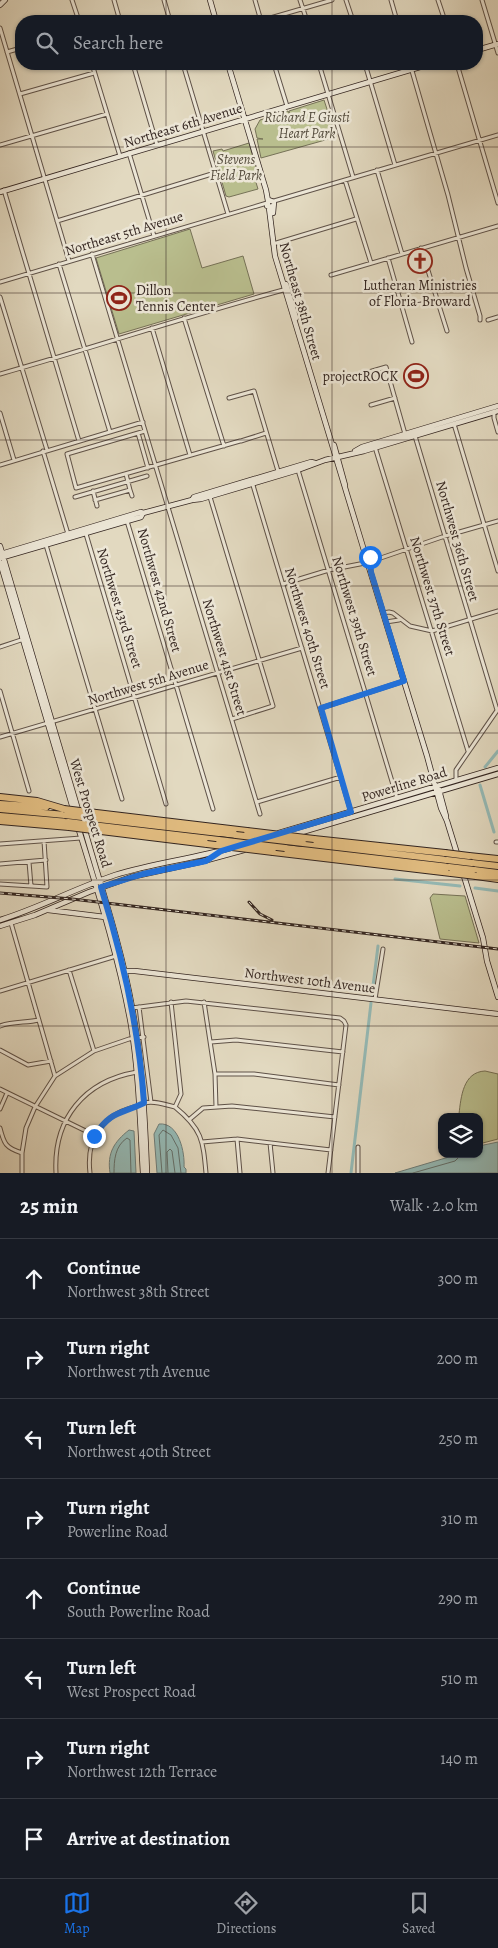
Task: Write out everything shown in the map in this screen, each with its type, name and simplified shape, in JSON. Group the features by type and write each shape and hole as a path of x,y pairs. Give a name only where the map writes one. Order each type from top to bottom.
{"highway":[{"path":"0,797 37,801 65,812"},
{"path":"0,804 302,843 446,856"},
{"path":"0,809 65,812"},
{"path":"89,815 247,831 471,859 498,859"},
{"path":"0,816 206,844 450,870"},
{"path":"0,821 69,825"},
{"path":"93,828 218,840 475,873 498,873"},
{"path":"471,859 498,866"},
{"path":"475,873 498,879"}],"main road":[{"path":"0,5 5,0"},
{"path":"210,0 214,15"},
{"path":"483,48 497,44"},
{"name":"Northeast 38th Street","path":"230,70 270,204 274,243 286,289 483,938 487,961 498,997"},
{"name":"Northeast 6th Avenue","path":"2,191 328,94 400,70"},
{"path":"354,452 362,447 418,430 493,410"},
{"path":"192,500 194,497 298,470 354,452 375,448 493,410"},
{"path":"415,436 418,430"},
{"path":"400,440 405,434"},
{"path":"1,557 86,534 141,517 143,514 168,506 210,497 278,471 312,462 315,463"},
{"path":"1,557 68,534 141,512 143,514"},
{"path":"86,534 89,528"},
{"name":"West Prospect Road","path":"0,546 1,557 97,882"},
{"name":"West Prospect Road","path":"50,722 132,1008 148,1173"},
{"name":"Powerline Road","path":"0,920 97,882 145,867 221,851 398,798 498,773"},
{"name":"Powerline Road","path":"0,926 46,910 99,888 143,874 206,861 358,815 456,780 498,773"},
{"path":"358,815 360,811 367,807"},
{"path":"341,820 351,812"},
{"path":"206,861 221,851"},
{"name":"West Prospect Road","path":"99,888 105,917 122,971 135,1038 141,1104 143,1173"},
{"path":"46,910 105,917"},
{"name":"Northwest 10th Avenue","path":"122,971 498,1014"}],"street":[{"path":"72,0 77,15"},
{"path":"114,0 118,15"},
{"path":"164,0 168,15"},
{"path":"255,0 259,15"},
{"path":"300,0 304,15"},
{"path":"282,15 332,0"},
{"path":"346,0 351,15"},
{"path":"391,0 396,15"},
{"path":"438,0 443,15"},
{"path":"482,0 497,44 498,53"},
{"path":"0,28 69,261"},
{"path":"7,52 15,50"},
{"path":"93,70 120,156"},
{"path":"135,70 157,145"},
{"path":"185,70 228,214"},
{"path":"276,70 286,106"},
{"path":"321,70 353,178"},
{"path":"367,70 395,165"},
{"path":"412,70 460,237 480,320"},
{"path":"459,70 498,202"},
{"path":"20,94 94,73"},
{"path":"0,145 107,114"},
{"name":"Northeast 5th Avenue","path":"0,282 228,214 270,204 377,170 498,135"},
{"path":"128,153 154,236"},
{"path":"377,170 402,254"},
{"path":"57,221 215,173"},
{"path":"345,180 371,263"},
{"path":"2,191 78,441"},
{"path":"274,243 356,219"},
{"path":"331,275 498,226"},
{"path":"421,248 446,331"},
{"name":"Northwest 41st Street","path":"92,254 260,814"},
{"path":"388,258 412,342"},
{"path":"59,264 110,432"},
{"path":"0,374 286,289"},
{"path":"0,296 68,534"},
{"path":"488,320 498,317"},
{"path":"184,318 224,446"},
{"path":"152,328 190,455"},
{"path":"362,374 386,367 405,434"},
{"path":"229,398 254,391 278,471"},
{"path":"371,405 395,398"},
{"path":"493,410 498,432"},
{"path":"0,413 14,460"},
{"path":"0,465 143,422"},
{"path":"454,424 498,571"},
{"path":"145,431 69,452 67,455 76,488 266,433"},
{"path":"138,433 148,468"},
{"name":"Northwest 36th Street","path":"415,436 497,709"},
{"name":"Northwest 37th Street","path":"375,448 468,752"},
{"path":"139,470 141,478"},
{"name":"Northwest 39th Street","path":"298,470 398,798"},
{"path":"126,474 132,496"},
{"path":"75,496 147,476"},
{"name":"Northwest 40th Street","path":"252,482 351,812"},
{"path":"95,500 130,490"},
{"path":"93,492 97,506"},
{"path":"210,497 273,706 232,718"},
{"name":"Northwest 42nd Street","path":"128,521 213,809"},
{"path":"283,584 498,521"},
{"name":"Northwest 43rd Street","path":"86,534 166,804"},
{"path":"46,545 122,799"},
{"path":"383,613 389,612 410,626 432,630 498,612"},
{"path":"386,622 399,620"},
{"path":"0,647 25,639"},
{"name":"Northwest 5th Avenue","path":"0,737 302,648"},
{"path":"321,708 404,681"},
{"path":"0,691 29,791"},
{"path":"456,780 456,770 497,709"},
{"path":"257,802 341,777"},
{"path":"0,844 82,838"},
{"path":"0,884 48,887 44,841"},
{"path":"0,864 46,860"},
{"path":"29,862 31,886"},
{"path":"11,922 55,1076"},
{"path":"375,999 382,949"},
{"path":"0,991 116,956"},
{"path":"69,970 94,1050"},
{"path":"132,1008 171,1002 204,1002 340,1018 344,1021 346,1025 328,1173"},
{"path":"171,1002 182,1094 175,1107"},
{"path":"204,1002 215,1074 216,1107"},
{"path":"139,1007 144,1037 150,1102"},
{"path":"0,1026 14,1021 27,1023 39,1020"},
{"path":"22,1173 22,1153 26,1128 35,1107 55,1076 94,1050 144,1037"},
{"path":"211,1042 236,1040 342,1052"},
{"path":"0,1050 28,1065 51,1061"},
{"path":"56,1173 57,1144 65,1122 79,1100 105,1082 137,1072"},
{"path":"215,1074 246,1074 339,1085"},
{"path":"0,1089 94,1136"},
{"path":"0,1108 7,1092"},
{"path":"90,1173 88,1160 94,1136 104,1121 118,1112 150,1102 175,1107 190,1119 198,1130 202,1142 206,1173"},
{"path":"190,1119 203,1108 216,1107 242,1107 335,1117"},
{"path":"0,1128 4,1143 10,1149 22,1153"},
{"path":"202,1142 237,1139 331,1150"},
{"path":"237,1139 240,1173"},
{"path":"270,1144 273,1173"},
{"path":"358,1147 358,1173"}],"green space":[{"name":"Richard E Giusti Heart Park","path":"324,100 336,137 261,158 257,139 263,139 257,138 255,129 260,120 267,118 270,120 276,115 288,111 290,115 289,111"},
{"name":"Stevens Field Park","path":"249,143 258,175 254,176 258,189 229,197 226,196 213,151 222,149 223,151"},
{"path":"190,229 202,268 243,256 254,294 119,334 96,258"},
{"path":"433,894 465,896 479,943 440,939 430,898"},
{"path":"485,1071 498,1074 498,1139 483,1143 483,1113 459,1113 464,1086 478,1072"}],"water":[{"path":"159,1124 166,1125 176,1133 182,1147 186,1173 157,1173 154,1134"},
{"path":"129,1130 134,1131 136,1173 110,1173 109,1166 113,1148"},
{"path":"498,1142 498,1173 395,1173 446,1158 483,1158 483,1145"}],"waterway":[{"path":"485,767 498,751"},
{"path":"480,785 494,832"},
{"path":"395,879 460,886"},
{"path":"475,888 498,891"},
{"path":"372,994 378,946"},
{"path":"351,1173 371,1003"}],"railway":[{"path":"0,893 72,899 498,949"},
{"path":"249,902 260,914 272,920"}],"place":[{"name":"Lutheran Ministries of Floria-Broward","path":"420,261"},
{"name":"Dillon Tennis Center","path":"119,298"},
{"name":"projectROCK","path":"416,376"}],"route":[{"path":"94,1136 104,1121 118,1112 144,1103 140,1058 132,1008 121,956 101,887 143,874 206,861 221,851 351,812 321,708 404,681 371,572 372,560 370,557"}]}
